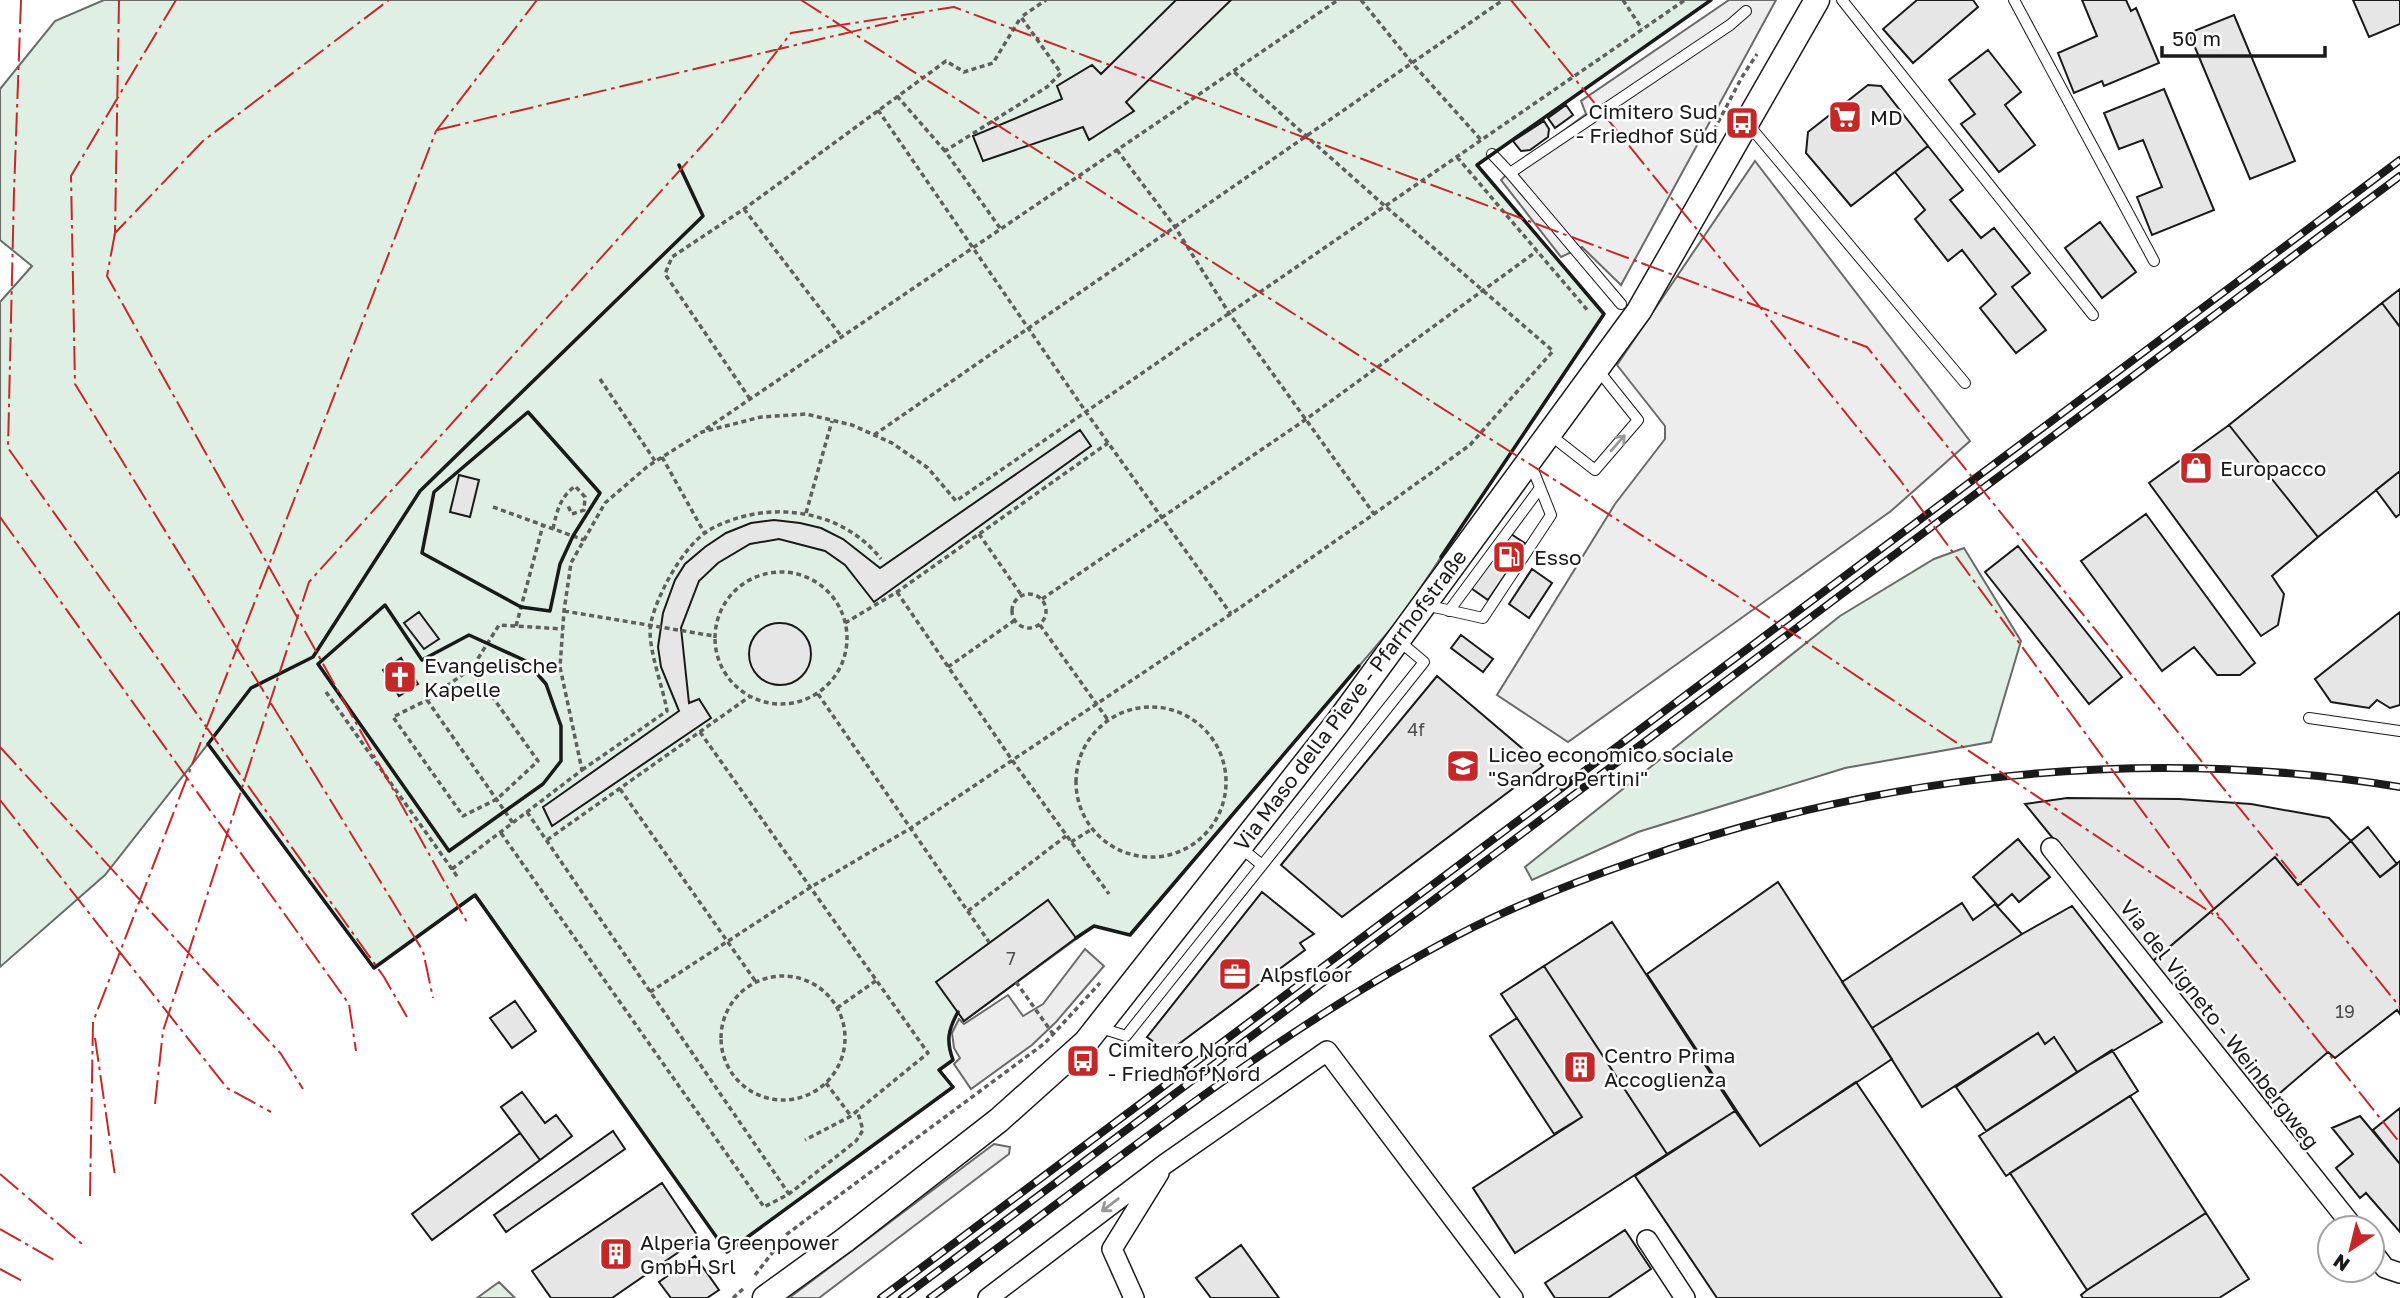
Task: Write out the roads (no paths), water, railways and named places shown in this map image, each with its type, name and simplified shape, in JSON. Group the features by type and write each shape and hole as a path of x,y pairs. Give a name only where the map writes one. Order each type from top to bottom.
{"street":[{"name":"Via Maso della Pieve - Pfarrhofstraße","path":"755,1292 845,1240 999,1120 1086,1042 1338,722 1639,311 1817,0"},
{"name":"Via del Vigneto - Weinbergweg","path":"2051,848 2343,1214"},
{"path":"988,1298 1165,1164 1327,1051 1513,1298"},
{"path":"1134,1298 1112,1249 1165,1164"},
{"path":"1647,1240 1685,1298"}],"lane":[{"path":"1842,0 2093,315"},
{"path":"2014,0 2154,261"},
{"path":"1510,173 1746,11"},
{"path":"1747,123 1965,383"},
{"path":"1492,154 1621,304"},
{"path":"1549,434 1595,470 1638,420 1597,369"},
{"path":"1424,604 1483,618 1551,515 1530,461"},
{"path":"1449,611 1540,488"},
{"path":"1097,1027 1126,1036 1424,662 1398,640"},
{"path":"2309,718 2400,731"},
{"path":"1240,847 1262,865"}],"railway":[{"path":"881,1298 2400,160"},
{"path":"902,1298 2400,176"},
{"path":"930,1298 1187,1107 1318,1017 1386,975 1478,925 1544,895 1635,861 1727,831 1821,807 1917,788 2013,776 2110,769 2207,769 2304,775 2400,787"}],"place":[{"name":"MD","path":"1845,117"},
{"name":"Cimitero Sud - Friedhof Süd","path":"1742,123"},
{"name":"Europacco","path":"2196,468"},
{"name":"Esso","path":"1509,557"},
{"name":"Evangelische Kapelle","path":"400,677"},
{"name":"Liceo economico sociale \"Sandro Pertini\"","path":"1463,766"},
{"name":"Alpsfloor","path":"1235,974"},
{"name":"Cimitero Nord - Friedhof Nord","path":"1083,1061"},
{"name":"Centro Prima Accoglienza","path":"1580,1067"},
{"name":"Alperia Greenpower GmbH Srl","path":"616,1254"}]}
